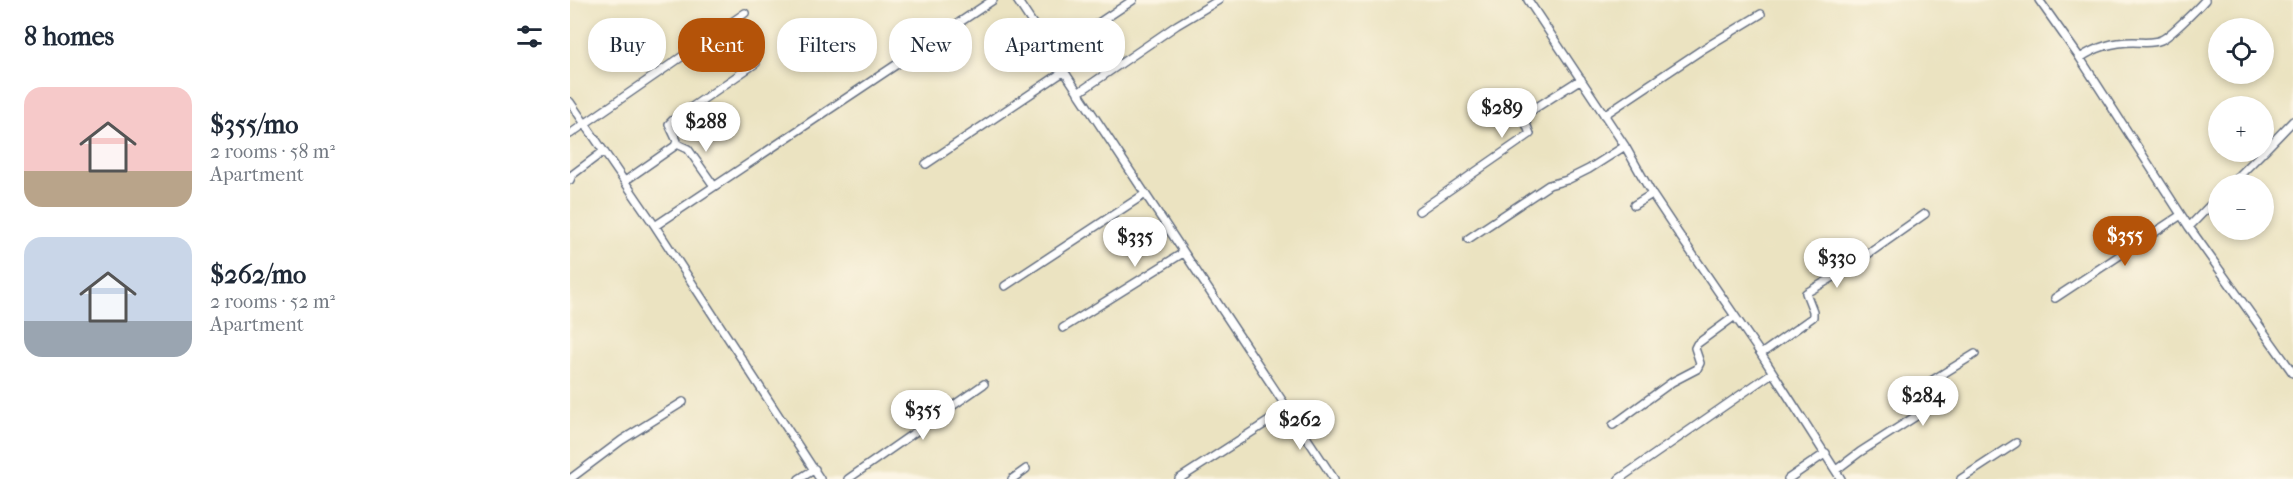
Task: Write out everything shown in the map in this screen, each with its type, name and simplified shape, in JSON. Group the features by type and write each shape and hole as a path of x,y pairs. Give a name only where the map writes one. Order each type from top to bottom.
{"street":[{"path":"655,226 993,0"},
{"path":"1017,0 1029,18"},
{"path":"1106,18 1133,0"},
{"path":"1078,93 1177,25 1219,0"},
{"path":"1528,0 1625,146 1652,194 1761,354 1841,479"},
{"path":"2039,0 2080,58 2189,227 2293,373"},
{"path":"2080,58 2104,46 2151,43 2163,39 2205,0"},
{"path":"570,134 745,13"},
{"path":"1604,115 1703,49 1761,14"},
{"path":"714,186 688,149 677,144 669,124 743,72"},
{"path":"926,164 1063,72 1334,479"},
{"path":"1419,211 1530,134 1525,121 1526,114 1581,79"},
{"path":"570,102 655,226 820,479"},
{"path":"2274,140 2293,121"},
{"path":"625,181 677,144"},
{"path":"1468,239 1549,185 1567,180 1589,169 1625,146"},
{"path":"570,180 572,175 604,151"},
{"path":"2241,174 2252,162"},
{"path":"1005,286 1144,194"},
{"path":"1634,205 1652,194"},
{"path":"2189,227 2208,207"},
{"path":"1761,354 1813,317 1806,293 1844,271 1924,214"},
{"path":"2055,298 2181,215"},
{"path":"1064,328 1183,253"},
{"path":"1613,425 1672,382 1696,369 1700,363 1695,348 1697,344 1735,316"},
{"path":"1836,470 1935,404 1928,383 1975,354"},
{"path":"1619,479 1773,373"},
{"path":"848,479 984,384"},
{"path":"570,479 622,440 683,402"},
{"path":"1179,479 1286,410"},
{"path":"1960,479 2016,443"},
{"path":"1788,479 1826,453"},
{"path":"799,479 815,469"},
{"path":"1012,479 1026,470"}]}
